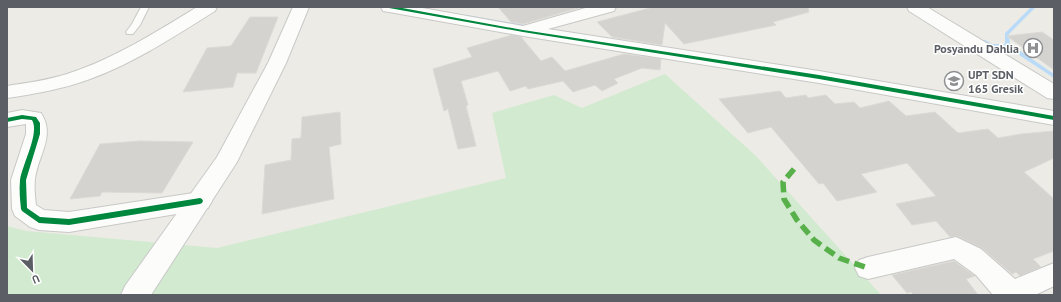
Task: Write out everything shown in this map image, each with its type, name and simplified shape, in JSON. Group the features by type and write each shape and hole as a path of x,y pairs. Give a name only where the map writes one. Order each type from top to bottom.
{"street":[{"path":"7,92 32,89 93,71 155,40 209,7"},
{"path":"135,295 226,162 258,103 301,7"},
{"path":"389,7 523,31 819,77 1054,118"},
{"path":"523,31 608,7"},
{"path":"915,7 1054,93"},
{"path":"7,120 22,117 34,118 37,123 36,134 23,180 24,209 39,220 69,222 200,201"},
{"path":"868,268 956,248 968,252 979,261 1009,294 1054,274"}],"lane":[{"path":"130,32 136,25 145,7"}],"green space":[{"path":"665,74 756,156 881,295 7,295 7,226 26,231 217,248 506,178 492,113 554,95 582,108"}],"building":[{"path":"498,7 578,8 523,24 511,22"},
{"path":"649,7 808,7 809,12 773,22 776,25 684,44 665,23 662,45 612,37 597,22 650,8"},
{"path":"250,17 278,17 256,73 237,73 233,87 183,92 207,48 231,46"},
{"path":"1042,32 1054,40 1054,70 1007,36"},
{"path":"512,35 521,37 541,61 552,57 565,71 624,54 661,59 660,70 642,68 614,79 618,83 602,91 595,85 573,92 563,81 528,89 526,86 510,91 498,71 461,81 468,105 466,106 476,146 458,149 448,109 444,111 433,69 472,57 467,48"},
{"path":"780,91 786,98 806,95 808,98 826,95 835,104 854,102 860,108 889,101 906,116 935,112 958,133 988,129 998,138 1054,131 1054,158 1024,172 1054,199 1054,251 1033,259 1041,267 1020,276 1016,272 1012,274 982,248 957,236 950,237 936,221 912,225 896,204 936,196 907,163 861,174 877,192 837,201 823,183 819,184 771,127 748,133 719,99"},
{"path":"340,112 341,144 329,147 334,199 262,214 265,165 291,160 292,139 301,138 302,117"},
{"path":"140,141 193,142 162,193 102,192 100,196 70,199 100,144"},
{"path":"954,261 975,276 966,279 978,295 914,295 911,292 907,293 892,275"}],"waterway":[{"path":"1008,45 1007,34 1034,7"},
{"path":"469,16 531,27"},
{"path":"983,41 991,46 1008,45"},
{"path":"1008,45 1054,76"}],"marked path":[{"path":"794,169 783,182 784,199 797,220 814,240 839,258 868,268"}],"cycle path":[{"path":"389,7 523,31 819,77 1054,118"},
{"path":"7,120 22,117 34,118 37,123 37,134 23,180 24,209 39,220 69,222 200,201"}],"place":[{"name":"Posyandu Dahlia","path":"1033,48"},
{"name":"UPT SDN 165 Gresik","path":"954,81"}]}
